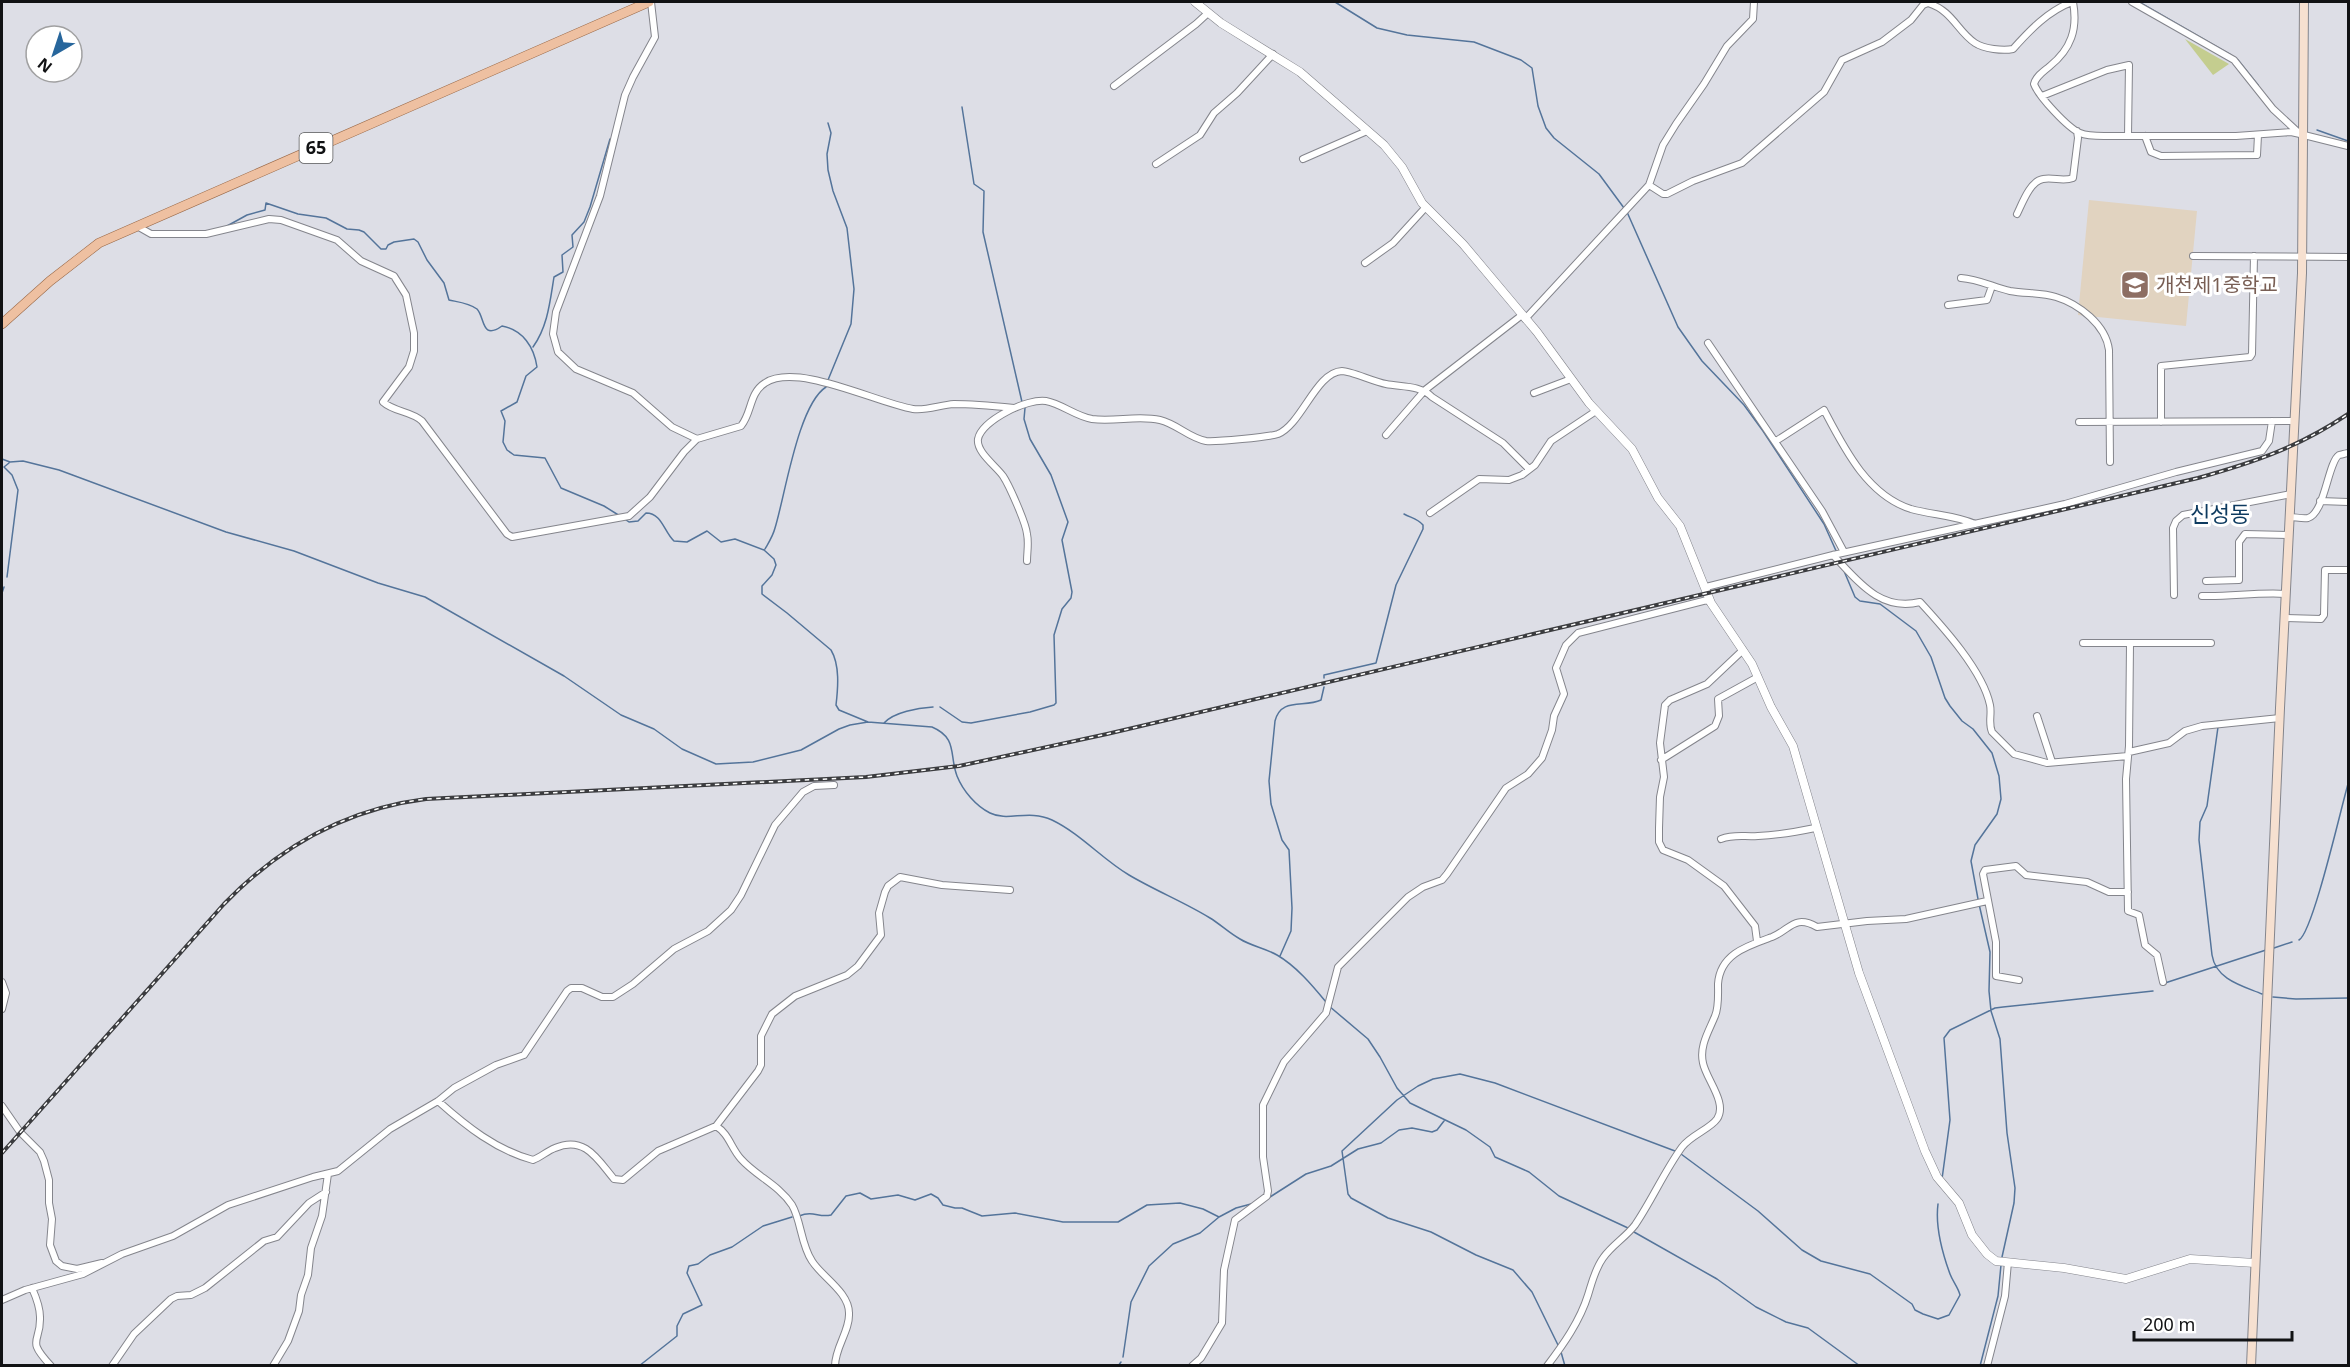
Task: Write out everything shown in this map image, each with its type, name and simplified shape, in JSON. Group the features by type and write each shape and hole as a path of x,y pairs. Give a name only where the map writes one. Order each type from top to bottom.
{"main road":[{"name":"65","path":"2,324 99,243 650,2"},
{"path":"2251,1365 2303,256 2304,2"}],"street":[{"path":"650,2 655,37 625,95 600,196 556,312 552,324 553,334 558,352 576,369 633,393 672,428 697,439"},
{"path":"1195,2 1311,81 1397,159 1425,208 1464,244 1524,317 1596,411 1622,436 1635,454 1658,498 1680,526 1711,603 1743,650 1793,746 1859,973 1932,1169 1936,1177 1959,1203 1970,1231 1987,1254 1996,1261 2064,1268 2126,1279 2190,1259 2255,1263"},
{"path":"1386,435 1425,390 1524,317 1649,185 1664,145 1676,124 1727,46 1753,19 1754,2"},
{"path":"1649,185 1667,194 1693,181 1742,163 1824,92 1842,60 1882,42 1911,20 1923,5 1928,3 1943,11 1976,44 2007,50 2013,49 2042,20 2060,6 2072,2 2075,26 2072,40 2064,52 2034,80 2036,89 2077,131 2095,136 2258,135 2291,132 2349,146"},
{"path":"2132,2 2234,60 2273,109 2302,135"},
{"path":"1114,86 1208,13"},
{"path":"1156,164 1200,135 1214,113 1237,93 1273,54"},
{"path":"2042,96 2107,70 2129,65 2128,136"},
{"path":"1303,159 1366,131"},
{"path":"2017,214 2031,188 2037,182 2042,179 2059,181 2073,178 2077,131"},
{"path":"2145,136 2151,152 2161,156 2257,155 2258,135"},
{"path":"1365,263 1394,243 1425,208"},
{"path":"137,225 152,234 206,234 269,219 281,220 337,240 361,261 394,276 406,295 414,333 414,351 409,367 383,402 387,406 412,414 422,421 507,534 512,537 628,516 650,497 684,452 697,439 741,426 757,390 764,383 782,377 797,377 835,385 916,410 956,404 1014,408"},
{"path":"2193,256 2349,257"},
{"path":"2161,422 2161,366 2250,357 2252,354 2254,256"},
{"path":"1961,278 2017,292 2055,296 2079,309 2099,326 2108,342 2109,350 2110,462"},
{"path":"1948,304 1987,300 1992,286"},
{"path":"1708,343 1822,511 1844,552"},
{"path":"1027,561 1026,530 1010,489 1002,474 978,445 979,435 987,425 1014,408 1043,400 1091,419 1160,420 1202,440 1216,441 1279,434 1304,408 1322,384 1339,372 1346,372 1385,384 1425,390 1432,397 1503,443 1529,469"},
{"path":"1534,393 1571,379"},
{"path":"1776,441 1824,410 1855,466 1885,494 1913,509 1975,524"},
{"path":"1430,513 1479,479 1509,480 1518,477 1538,462 1551,441 1596,411"},
{"path":"1706,587 1844,552 2065,504 2176,472 2262,451 2270,441 2272,421"},
{"path":"2079,422 2294,421"},
{"path":"2290,517 2307,518 2311,516 2320,501 2336,459 2340,455 2349,453"},
{"path":"2174,595 2173,528 2179,518 2231,504 2291,494"},
{"path":"2320,501 2349,502"},
{"path":"2206,581 2239,580 2239,542 2245,534 2289,535"},
{"path":"1833,555 1862,584 1886,601 1902,605 1920,602 1958,644 1990,704 1992,732 2014,754 2052,762 2129,754 2169,743 2185,731 2202,726 2280,718"},
{"path":"2285,618 2318,620 2323,618 2325,570 2349,570"},
{"path":"2202,596 2246,596 2264,592 2286,594"},
{"path":"1192,1365 1201,1358 1222,1323 1224,1270 1235,1220 1267,1196 1269,1191 1263,1157 1262,1110 1265,1099 1284,1062 1326,1012 1338,967 1408,897 1442,880 1506,788 1528,774 1542,758 1552,730 1554,716 1564,694 1556,668 1562,652 1572,638 1583,632 1627,619 1707,600 1711,603"},
{"path":"2083,644 2211,643"},
{"path":"2130,644 2129,754 2126,779 2128,911 2139,915 2145,945 2157,955 2163,982"},
{"path":"1743,650 1707,684 1667,702 1664,708 1660,743 1664,777 1659,804 1661,847 1688,860 1724,886 1755,926 1757,941"},
{"path":"1661,760 1712,729 1719,716 1718,699 1758,678"},
{"path":"2037,716 2052,762"},
{"path":"2,1300 32,1288 66,1279 122,1254 173,1236 228,1205 338,1171 390,1129 438,1101 454,1088 481,1073 524,1055 567,991 582,988 607,998 618,994 674,949 708,931 731,910 741,895 775,825 803,792 814,786 834,785"},
{"path":"1721,839 1733,834 1753,836 1786,834 1815,828"},
{"path":"2019,980 1996,976 1996,942 1987,901 1984,871 2010,866 2020,868 2026,875 2087,882 2109,892 2128,892"},
{"path":"438,1101 476,1133 507,1150 533,1160 558,1147 581,1146 594,1154 611,1176 618,1180 627,1178 658,1151 716,1126 758,1071 761,1065 761,1036 772,1014 795,996 848,975 858,966 881,935 880,906 885,892 900,877 942,885 1010,890"},
{"path":"1547,1365 1565,1344 1588,1296 1603,1257 1635,1225 1683,1146 1718,1117 1720,1109 1718,1099 1705,1071 1702,1048 1717,1011 1721,970 1727,960 1757,941 1774,936 1793,924 1810,924 1817,927 1913,918 1987,901"},
{"path":"2,982 6,993 2,1009"},
{"path":"2,1106 20,1132 40,1152 46,1168 52,1225 50,1245 56,1261 62,1266 73,1269 106,1263"},
{"path":"716,1126 729,1138 741,1160 767,1179 791,1204 811,1260 848,1305 848,1319 837,1349 835,1365"},
{"path":"273,1365 288,1341 299,1311 308,1275 311,1248 322,1216 328,1174"},
{"path":"112,1365 134,1334 171,1299 191,1295 205,1288 264,1241 277,1237 309,1203 326,1192"},
{"path":"1987,1365 2005,1296 2008,1262"},
{"path":"32,1288 40,1319 36,1348 51,1365"}],"shaded area":[{"name":"개천제1중학교","path":"2089,200 2197,211 2186,326 2078,315"}],"green space":[{"path":"2185,39 2229,64 2213,75"}],"waterway":[{"path":"1335,2 1377,28 1407,35 1474,42 1521,60 1532,68 1538,106 1546,128 1554,138 1599,174 1624,208"},
{"path":"2139,2 2231,55"},
{"path":"2238,60 2258,85"},
{"path":"962,107 974,184 984,191 983,232 1022,402"},
{"path":"828,123 831,133 827,154 828,170 847,228 854,289 851,324 828,380"},
{"path":"2317,130 2348,141"},
{"path":"533,347 545,322 554,277 563,272 562,255 573,247 572,235 584,222 590,207 610,139"},
{"path":"227,226 247,215 265,210 266,203 298,214 326,218 347,229 359,230 381,249 386,249 394,242 414,239 444,283 449,300 477,309 490,331 502,326 509,328 522,335 530,346 537,367 526,376 517,402 501,411 505,421 503,442 507,450 514,455 545,458 561,488 604,506 620,516"},
{"path":"1627,212 1678,327 1702,361 1744,405 1763,431 1824,524 1837,553"},
{"path":"765,549 774,531 800,431 816,397 826,387"},
{"path":"940,707 962,722 971,723 1030,712 1056,703 1054,635 1062,609 1071,598 1072,592 1062,540 1068,522 1051,475 1030,439 1024,419 1025,408"},
{"path":"2,459 10,462 23,461 59,470 226,532 294,551 378,583 425,597 564,676 621,715 654,729 682,749 716,764 753,762 801,750 850,725 868,722 932,727 946,736 960,782 970,798 985,810 1004,816 1043,817 1063,826 1129,875 1214,920 1244,941 1284,959 1326,1002"},
{"path":"7,577 18,490 12,475 4,467 9,463"},
{"path":"626,520 638,521 646,513 651,514 659,519 674,541 687,542 707,531 721,542 735,539 764,550 774,559 776,565 772,575 762,586 762,594 831,650 837,670 836,705 839,710 868,722"},
{"path":"1324,678 1324,675 1376,663 1396,585 1423,529 1423,525 1418,521 1404,514"},
{"path":"1844,571 1855,597 1860,601 1880,604 1916,631 1931,657 1945,698 1962,721 1973,729 1992,753 1999,776 2001,799 1997,814 1975,845 1971,861 1978,899"},
{"path":"2,593 4,587"},
{"path":"1280,956 1291,931 1292,908 1289,850 1282,840 1271,804 1269,781 1275,721 1282,709 1288,706 1321,700 1324,687"},
{"path":"884,723 900,713 933,707"},
{"path":"2218,727 2207,806 2200,822 2199,840 2212,955 2219,971 2231,981 2262,994"},
{"path":"2299,940 2312,916 2348,784"},
{"path":"1979,904 1990,952 1991,1011 2000,1039 2007,1133 2015,1188 2002,1257"},
{"path":"2274,948 2292,942"},
{"path":"2165,983 2266,950"},
{"path":"1942,1179 1950,1120 1944,1038 1950,1030 1995,1008 2153,991"},
{"path":"2273,997 2348,998"},
{"path":"1329,1006 1368,1039 1397,1088 1410,1103 1466,1130 1490,1147 1495,1157 1529,1172 1559,1196 1628,1228"},
{"path":"1558,1345 1532,1292 1513,1270 1476,1255 1431,1232 1388,1218 1351,1198 1348,1194 1342,1151 1397,1100 1418,1086 1433,1079 1460,1074 1495,1083 1675,1151"},
{"path":"1270,1197 1306,1174 1331,1166 1358,1149 1381,1143 1399,1130 1412,1128 1432,1132 1437,1130 1444,1121"},
{"path":"1681,1154 1758,1211 1802,1250 1821,1261 1870,1274 1912,1304 1915,1310 1938,1319 1949,1315 1960,1295 1950,1274 1942,1248 1937,1222 1938,1204"},
{"path":"799,1216 831,1215 846,1196 860,1193 871,1199 898,1195 915,1200 931,1194 943,1205 962,1208 982,1216 1015,1213 1063,1222 1118,1222 1147,1205 1180,1203 1203,1209 1219,1217"},
{"path":"1123,1357 1131,1302 1149,1266 1173,1244 1200,1233 1219,1217 1236,1208 1251,1204"},
{"path":"639,1366 677,1336 677,1326 683,1314 702,1305 687,1273 689,1266 698,1264 710,1255 732,1247 763,1226 792,1217"},
{"path":"1634,1232 1717,1279 1756,1307 1786,1322 1808,1328 1860,1366"},
{"path":"1980,1366 1998,1296 2001,1265"},
{"path":"1561,1352 1565,1366"},
{"path":"1118,1366 1121,1362"}],"railway":[{"path":"2,1153 224,904 245,884 291,848 341,822 368,812 426,799 866,777 959,766 1107,734 2198,478 2239,466 2294,445 2348,414"}],"place":[{"name":"개천제1중학교","path":"2135,285"}],"district":[{"name":"신성동","path":"2220,514"}]}
